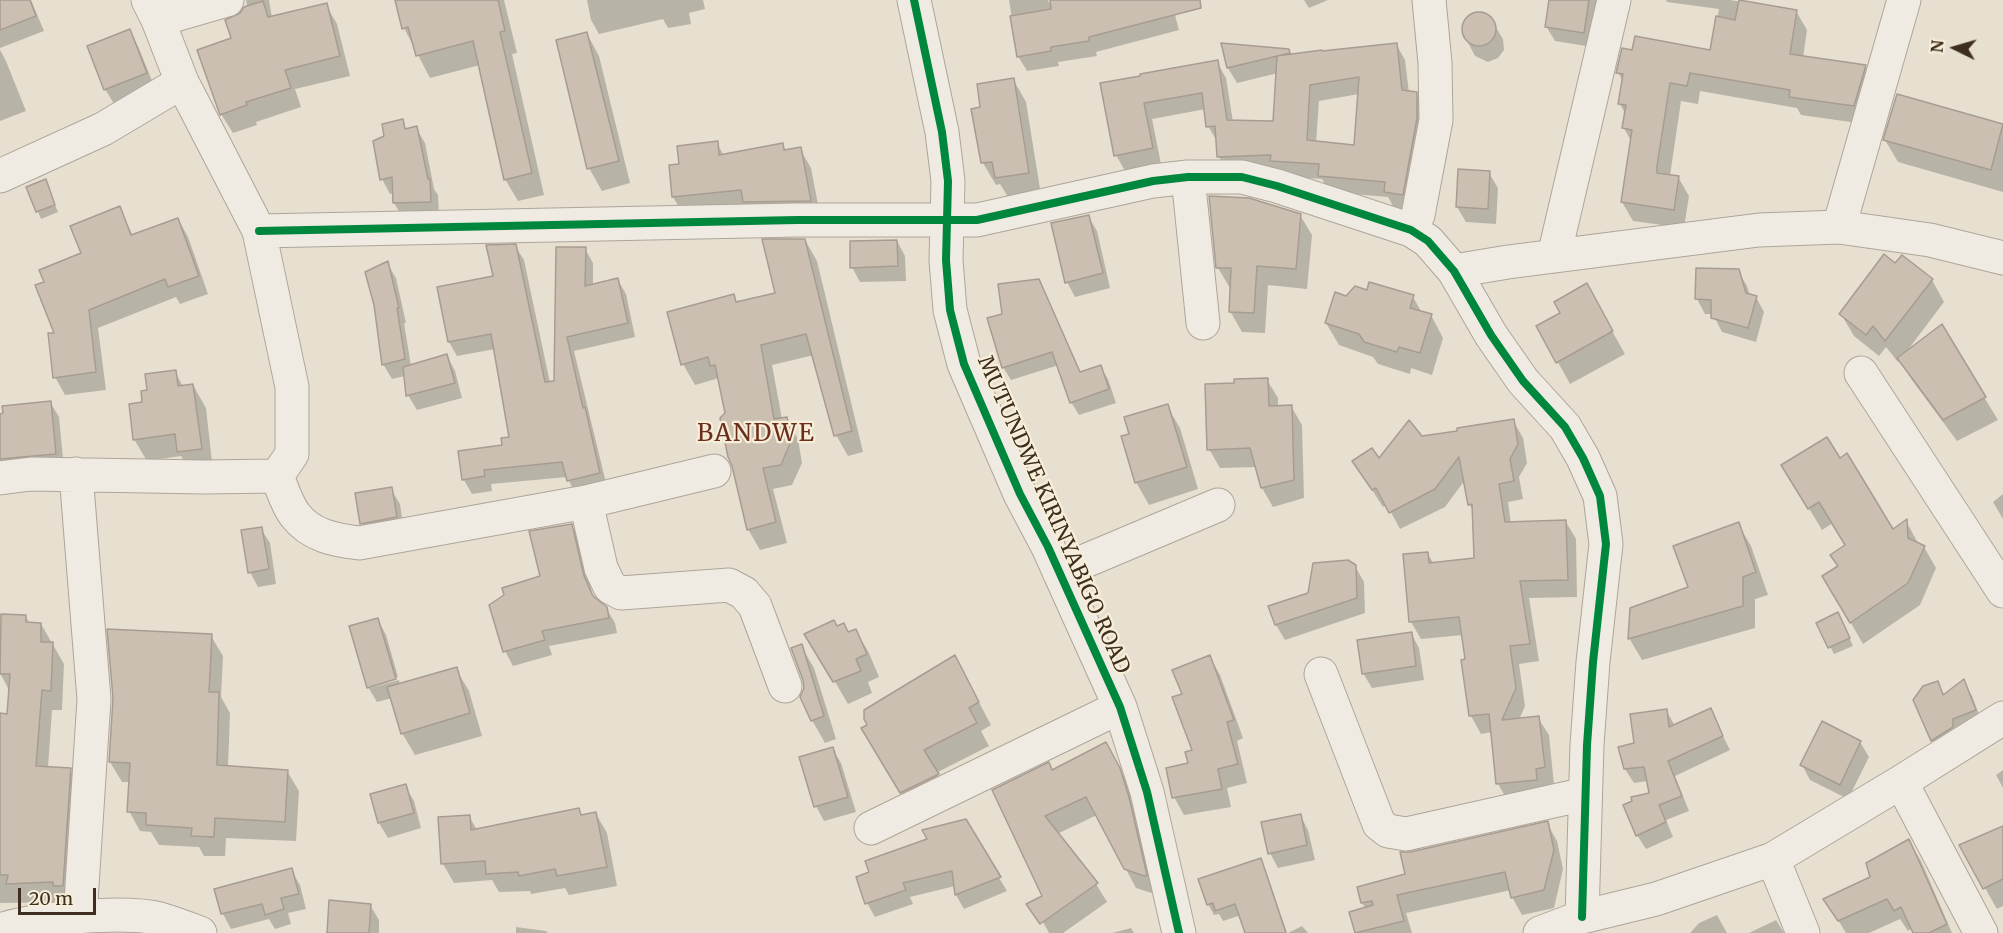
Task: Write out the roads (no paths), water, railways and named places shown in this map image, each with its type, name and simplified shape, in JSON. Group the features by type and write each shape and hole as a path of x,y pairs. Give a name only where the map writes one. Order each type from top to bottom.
{"street":[{"path":"227,0 153,10 182,82 259,231 292,387 292,454 277,476"},
{"name":"MUTUNDWE KIRINYABIGO ROAD","path":"914,0 942,132 948,181 946,260 950,310 964,364 1020,494 1059,572 1120,707 1148,792 1179,933"},
{"path":"1411,230 1418,215 1436,120 1435,63 1428,0"},
{"path":"1554,256 1614,0"},
{"path":"1839,227 1904,0"},
{"path":"0,176 103,129 182,82"},
{"path":"1188,177 1203,323"},
{"path":"259,231 761,220 977,220 1153,181 1188,177 1251,179 1411,230 1428,241 1454,272 1491,335 1523,381 1565,427 1583,458 1600,496 1606,544 1593,662 1585,794 1582,917"},
{"path":"1454,272 1554,256 1758,230 1839,227 1930,240 2003,258"},
{"path":"1861,374 2003,591"},
{"path":"277,476 294,514 312,531 334,540 359,543 586,502 714,471"},
{"path":"0,478 32,474 277,476"},
{"path":"76,474 94,699 80,917"},
{"path":"586,502 601,568 610,587 621,593 729,585 744,593 755,606 785,686"},
{"path":"1059,572 1218,505"},
{"path":"1322,674 1379,824 1388,831 1406,834 1585,794"},
{"path":"871,828 1120,707"},
{"path":"1540,933 1582,917 1618,922 1656,899 1773,859 2003,717"},
{"path":"1901,782 1981,933"},
{"path":"1773,859 1803,933"},
{"path":"0,930 12,926 80,917 123,915 159,919 200,933"}],"district":[{"name":"BANDWE","path":"756,434"}]}
